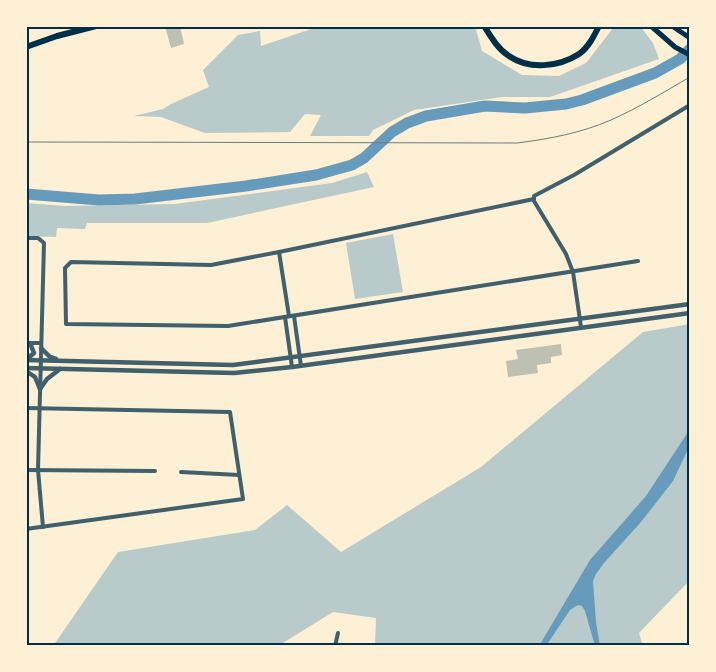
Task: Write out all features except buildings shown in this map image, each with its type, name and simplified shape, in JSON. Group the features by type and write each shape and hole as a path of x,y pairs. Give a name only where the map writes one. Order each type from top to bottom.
{"highway":[{"path":"26,47 57,36 96,26"},
{"path":"484,26 496,46 510,57 533,65 556,65 579,54 592,40 599,26"}],"main road":[{"path":"651,26 675,47 690,55"},
{"path":"672,26 690,38"}],"street":[{"path":"534,200 536,195 574,175 690,105"},
{"path":"534,200 211,265 71,262 65,268 66,324 228,326 638,261"},
{"path":"534,200 566,254 573,272 581,327"},
{"path":"26,238 38,238 44,243 38,470 43,527"},
{"path":"279,252 301,366"},
{"path":"26,360 233,365 690,304"},
{"path":"26,370 61,369 234,373 301,366 690,313"},
{"path":"290,316 290,357 292,367"},
{"path":"28,343 41,346 52,358 59,360"},
{"path":"26,360 32,357 34,352 28,343"},
{"path":"40,389 47,379 61,369"},
{"path":"26,370 35,377 40,389"},
{"path":"26,408 230,412 243,499 26,529"},
{"path":"26,470 154,471"},
{"path":"181,472 239,475"},
{"path":"335,646 338,633"}],"shaded area":[{"path":"320,26 475,26 482,51 522,75 559,76 586,63 613,26 640,26 653,43 659,59 550,97 502,97 414,110 373,130 369,136 310,136 321,115 305,114 290,132 205,133 161,117 134,116 163,109 209,87 203,70 238,35 260,31 261,46"},
{"path":"367,172 374,187 207,223 87,223 85,229 57,228 56,237 26,236 26,203 65,206 175,204 332,183"},
{"path":"393,234 403,292 355,299 346,243"},
{"path":"690,324 690,580 639,633 643,646 375,646 376,618 333,612 278,646 53,646 118,552 255,530 287,505 341,552 481,467 643,332"}],"water":[{"path":"690,429 690,445 673,481 641,522 604,563 593,581 600,646 595,646 585,611 582,606 578,605 570,610 546,646 539,646 590,560 646,496"}],"waterway":[{"path":"26,194 99,200 135,199 246,186 316,175 352,165 364,158 392,132 407,123 426,116 485,106 525,108 566,104 582,100 655,73 680,59 690,49"}],"tram line":[{"path":"26,142 517,143 565,135 600,125 651,100 690,77"}]}
